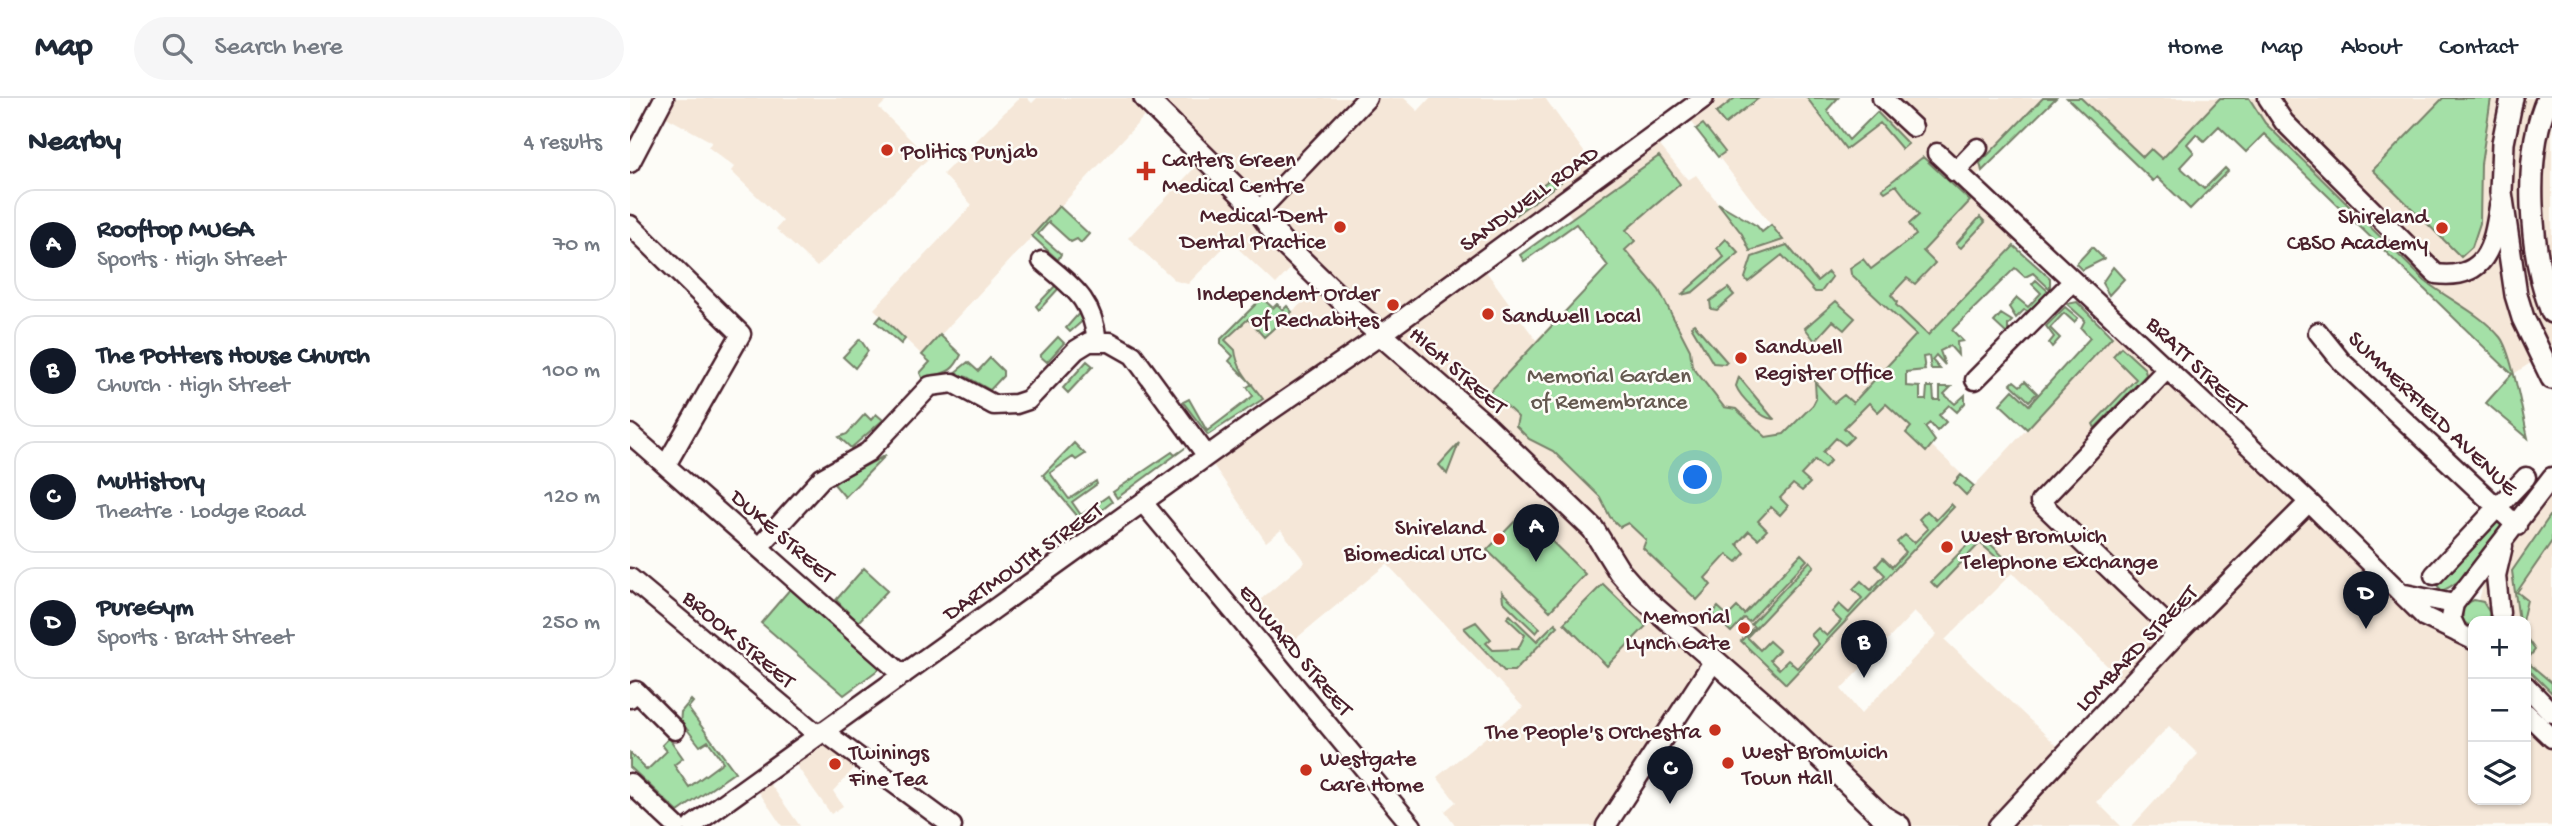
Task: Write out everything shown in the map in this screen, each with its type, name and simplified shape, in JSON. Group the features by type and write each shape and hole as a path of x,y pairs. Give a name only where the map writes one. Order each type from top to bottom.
{"street":[{"path":"630,163 664,98"},
{"path":"1259,211 1367,98"},
{"name":"SANDWELL ROAD","path":"1381,335 1704,98"},
{"path":"1882,98 1913,127"},
{"path":"2268,98 2284,122 2436,274 2456,276 2468,274 2479,265 2496,227 2503,143 2512,98"},
{"path":"2548,98 2534,165 2532,226 2542,283 2552,312"},
{"name":"HIGH STREET","path":"1144,101 1259,211 1280,240 1381,335 1487,427 1593,529 1619,571 1713,662 1779,718 1890,823"},
{"path":"1955,172 1978,148"},
{"name":"BRATT STREET","path":"1937,153 2405,593 2425,617 2468,638"},
{"path":"2501,192 2516,295 2523,318 2552,378"},
{"path":"630,225 741,334 666,465"},
{"path":"1042,261 1083,297 1094,318 1097,341"},
{"path":"1975,380 2073,281"},
{"name":"SUMMERFIELD AVENUE","path":"2318,332 2342,362 2517,526"},
{"name":"DARTMOUTH STREET","path":"692,826 1144,504 1207,456 1381,335"},
{"path":"760,546 822,478 868,452 930,386 953,383 994,405 1016,404 1028,400 1076,350 1097,341 1120,346 1132,355 1207,456"},
{"path":"2167,369 2040,502 2177,634"},
{"name":"DUKE STREET","path":"630,434 903,675"},
{"path":"2434,575 2526,477"},
{"path":"2468,638 2451,618 2457,601 2552,477"},
{"name":"LOMBARD STREET","path":"1998,826 2177,634 2309,502"},
{"name":"EDWARD STREET","path":"1144,504 1412,826"},
{"path":"2499,616 2496,576 2504,542"},
{"name":"BROOK STREET","path":"630,578 821,733 953,826"},
{"path":"2405,593 2457,601 2471,592 2487,594 2494,600 2499,616"},
{"path":"1606,826 1713,662"},
{"path":"630,698 636,691 675,730"},
{"path":"2531,691 2552,713"},
{"path":"2531,718 2552,738"},
{"path":"630,783 676,826"}],"shaded area":[{"path":"664,98 889,98 879,108 929,158 817,267 776,229 783,221 731,171 734,167 708,147 712,142 657,112"},
{"path":"1019,98 1027,98 1032,103 1037,98 1404,98 1418,111 1430,98 1545,98 1600,174 1652,136 1688,180 1696,175 1718,203 1762,232 1771,225 1684,112 1704,98 1838,98 1827,110 1849,140 1887,103 1882,98 2056,98 1968,184 2023,235 1875,392 1974,486 2122,326 2429,610 2437,612 2475,614 2485,578 2552,477 2552,826 2132,826 2198,754 2169,726 2097,802 2121,826 1892,826 1713,662 1606,826 1456,826 1445,811 1456,802 1437,777 1523,707 1387,564 1288,645 1254,605 1305,562 1281,530 1266,542 1207,456 1271,410 1252,384 1229,361 1233,356 1221,344 1221,339 1245,315 1265,336 1324,283 1300,259 1276,284 1230,241 1188,284 1176,281 1128,238 1204,158 1152,108 922,355 874,309 972,205 943,174","holes":["1561,203 1608,266 1536,340 1480,263","2012,573 2129,687 2066,754 1945,640","1914,612 1937,634 1861,714 1841,689"]},
{"name":"Shireland CBSO Academy","path":"2067,98 2552,98 2552,349 2512,375 2229,100 2153,181"},
{"path":"823,731 862,760 833,791 843,806 831,814 789,755"},
{"path":"763,774 800,826 782,826 752,782"}],"green space":[{"path":"1735,98 1759,98 1725,124 1716,113"},
{"path":"1807,98 1838,98 1827,110 1849,140 1877,112 1908,144 1902,149 1880,123 1846,149"},
{"path":"2043,98 2056,98 1982,171 1980,163"},
{"path":"2067,98 2081,98 2143,157 2151,149 2162,159 2220,98 2249,98 2265,123 2425,281 2474,314 2500,337 2513,370 2528,438 2486,403 2512,374 2264,134 2246,152 2219,126 2204,141 2196,134 2187,144 2194,152 2180,167 2204,189 2225,168 2228,171 2190,209 2157,177 2153,181"},
{"path":"2443,98 2491,98 2481,164 2480,223 2472,247 2461,257 2373,170"},
{"path":"1703,124 1725,152 1718,157 1696,129"},
{"name":"Memorial Garden of Remembrance","path":"1659,156 1680,184 1626,230 1635,241 1625,250 1659,290 1690,350 1692,366 1724,407 1736,409 1766,437 1784,434 1813,405 1816,399 1815,382 1834,403 1844,395 1853,403 1916,335 1851,274 1850,268 1863,259 1871,269 1916,235 1909,224 1919,215 1896,185 1885,192 1882,189 1923,157 1970,201 1923,251 1935,263 1915,284 1907,278 1891,295 1897,302 1896,305 1928,335 2014,246 2050,278 2050,289 2033,273 2025,277 2015,268 1952,330 1963,341 1957,342 1958,355 1950,346 1940,351 1945,365 1936,355 1932,360 1940,369 1931,369 1929,356 1923,357 1925,370 1906,372 1906,386 1920,387 1920,400 1926,400 1927,387 1933,387 1934,400 1940,400 1940,387 1951,387 1944,394 1955,404 1965,395 1965,403 1957,412 1949,405 1939,415 1946,422 1937,431 1930,423 1925,427 1935,441 1926,452 1906,433 1911,427 1886,404 1878,412 1869,403 1844,428 1853,437 1845,445 1836,438 1823,452 1831,460 1824,468 1815,460 1801,475 1810,483 1802,491 1793,484 1780,498 1788,506 1780,515 1771,507 1758,521 1767,530 1758,539 1749,531 1737,544 1745,553 1737,562 1727,554 1705,578 1711,585 1697,600 1643,548 1646,540 1628,523 1620,527 1610,517 1600,497 1553,451 1529,439 1516,426 1518,417 1500,400 1492,404 1485,397 1608,266 1576,224 1524,261 1520,255"},
{"path":"1556,175 1561,182 1504,223 1499,216"},
{"path":"1718,203 1757,226 1762,232 1771,225 1783,240 1750,251 1742,234"},
{"path":"1059,206 1089,234 1081,243 1077,239 1071,242 1049,222 1038,234 1061,254 1058,260 1032,236"},
{"path":"1980,217 1985,222 1961,248 1956,244"},
{"path":"1726,239 1739,253 1693,292 1681,295 1724,257 1717,248"},
{"path":"1787,245 1817,281 1828,272 1832,277 1821,292 1815,292 1782,255 1748,282 1745,278 1752,257"},
{"path":"2092,247 2104,259 2082,270 2076,264"},
{"path":"2113,267 2124,279 2109,295 2102,283"},
{"path":"1044,274 1069,291 1087,317 1070,332 1066,328 1082,310 1059,288 1039,310 1036,306 1056,285"},
{"path":"2036,280 2049,292 2031,312 2024,310 2016,318 2009,307 2017,298 2028,307 2041,293 2032,284"},
{"path":"1728,288 1734,295 1717,310 1711,309 1710,301"},
{"path":"1262,298 1273,308 1277,304 1283,310 1287,306 1292,312 1264,337 1248,319 1225,340 1235,350 1239,364 1249,381 1229,361 1233,356 1221,344 1221,339"},
{"path":"1836,301 1855,318 1844,330 1833,321 1815,341 1805,328"},
{"path":"2077,302 2112,337 2027,429 2000,404 2013,390 2029,405 2090,338 2081,328 2085,320 2067,304"},
{"path":"2065,307 2078,318 2074,322 2064,313 2050,328 2060,338 2052,347 2049,343 2054,337 2046,326"},
{"path":"2001,314 2012,321 2008,325 2008,335 1994,322"},
{"path":"881,316 905,339 901,344 876,322"},
{"path":"1694,324 1727,362 1725,364 1713,363 1691,326"},
{"path":"940,335 961,355 950,370 923,380 920,373 930,362 922,355"},
{"path":"1058,337 1064,343 1047,362 1040,356"},
{"path":"860,339 868,351 855,368 843,357"},
{"path":"2121,347 2145,369 2146,375 2095,428 2093,424 2136,379 2113,356"},
{"path":"990,358 1003,371 1003,376 990,390 967,377 953,374 968,362 978,371"},
{"path":"1087,361 1093,366 1068,393 1063,388"},
{"path":"1739,377 1774,419 1758,412 1742,396 1736,386"},
{"path":"2014,381 2020,386 2025,381 2037,393 2029,401 2011,384"},
{"path":"1251,384 1263,399 1208,435 1183,402 1189,399 1207,431 1253,396 1247,387"},
{"path":"865,414 871,420 876,414 883,420 851,448 839,437 847,434"},
{"path":"1074,443 1085,454 1076,460 1073,457 1050,473 1069,499 1096,481 1097,484 1072,502 1081,515 1108,496 1112,502 1084,524 1043,475"},
{"path":"1459,443 1447,474 1439,465"},
{"path":"1185,448 1117,498 1113,492 1172,452 1175,455"},
{"path":"886,455 845,497 834,484 840,479"},
{"path":"1961,475 1974,486 1966,495 1954,483"},
{"path":"1951,504 1954,507 1786,684 1741,641 1754,627 1751,624 1810,561 1814,566 1747,637 1760,650 1769,641 1779,650 1770,660 1779,669 1788,660 1797,668 1819,644 1811,635 1818,628 1827,636 1841,621 1832,612 1839,604 1849,613 1862,598 1853,589 1861,581 1871,590 1885,575 1876,566 1883,558 1892,567 1906,552 1897,542 1905,535 1914,543 1928,529 1919,519 1927,511 1936,520"},
{"path":"1523,513 1585,574 1550,611 1487,550"},
{"path":"2552,513 2552,541 2517,592 2527,600 2523,616 2518,616 2512,571"},
{"path":"2499,521 2503,526 2484,554 2469,572 2442,591 2435,583 2493,522"},
{"path":"1979,533 2007,560 2004,564 1980,543 1937,588 1931,582"},
{"path":"1801,554 1807,560 1749,622 1744,618 1731,632 1712,614 1718,607 1728,616 1737,607 1744,614"},
{"path":"864,568 888,590 858,622 836,600"},
{"path":"1603,584 1646,626 1607,666 1564,623"},
{"path":"791,588 883,666 844,695 761,623"},
{"path":"1502,592 1540,628 1536,633 1503,601"},
{"path":"2470,602 2483,602 2489,616 2468,616 2468,625 2464,622 2463,609"},
{"path":"1510,615 1537,641 1555,623 1558,626 1514,671 1504,671 1464,628 1476,622 1491,639 1486,643 1493,650 1518,649 1525,635 1507,618"},
{"path":"2531,665 2552,683 2552,693 2531,672"},
{"path":"691,700 693,702 688,708 735,772 678,812 630,767 630,753 647,770 667,751 662,745 669,738 683,758 674,765 689,787 723,762 708,741 700,746 686,728 683,730 680,725 681,712"}],"place":[{"name":"Politics Punjab","path":"887,150"},
{"name":"Carters Green Medical Centre","path":"1146,171"},
{"name":"Medical-Dent Dental Practice","path":"1340,227"},
{"name":"Shireland CBSO Academy","path":"2442,228"},
{"name":"Independent Order of Rechabites","path":"1393,305"},
{"name":"Sandwell Local","path":"1488,314"},
{"name":"Sandwell Register Office","path":"1741,358"},
{"name":"Shireland Biomedical UTC","path":"1499,539"},
{"name":"West Bromwich Telephone Exchange","path":"1947,547"},
{"name":"Rooftop MUGA","path":"1536,562"},
{"name":"Memorial Lynch Gate","path":"1744,628"},
{"name":"PureGym","path":"2366,629"},
{"name":"The Potters House Church","path":"1864,678"},
{"name":"The People's Orchestra","path":"1715,730"},
{"name":"West Bromwich Town Hall","path":"1728,763"},
{"name":"Twinings Fine Tea","path":"835,764"},
{"name":"Westgate Care Home","path":"1306,770"},
{"name":"Multistory","path":"1670,804"}]}
